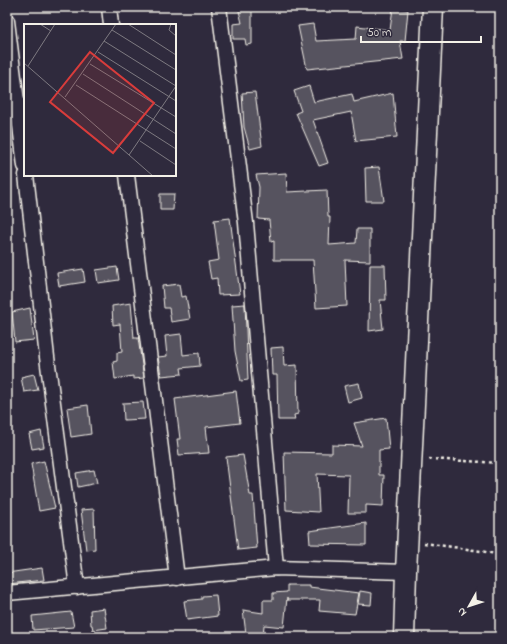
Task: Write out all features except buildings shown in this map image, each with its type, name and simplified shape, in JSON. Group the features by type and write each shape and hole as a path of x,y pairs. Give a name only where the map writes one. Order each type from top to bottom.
{"main road":[{"path":"404,637 433,7"}],"street":[{"path":"109,7 111,24"},
{"path":"219,7 246,223 276,568"},
{"path":"7,21 24,158"},
{"path":"26,176 47,357 77,587"},
{"path":"127,176 177,578"},
{"path":"7,593 276,568 406,572"}],"path":[{"path":"411,459 500,463"},
{"path":"408,541 481,550 500,555"}]}
